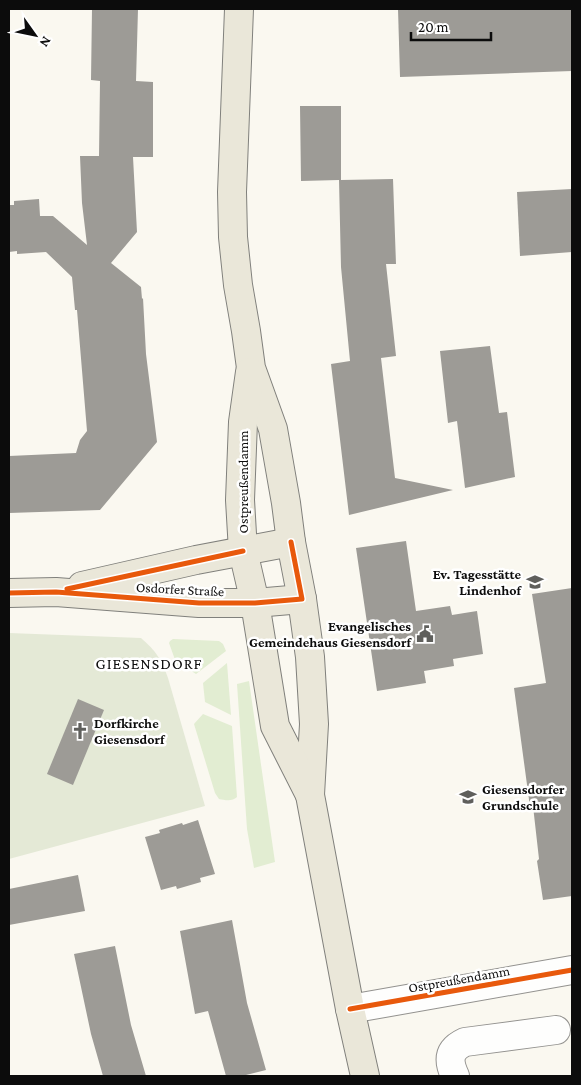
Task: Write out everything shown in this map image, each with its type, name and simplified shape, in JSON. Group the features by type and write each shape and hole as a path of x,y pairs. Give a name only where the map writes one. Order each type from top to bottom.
{"main road":[{"name":"Ostpreußendamm","path":"239,9 232,192 238,285 251,368 273,429 302,599 310,657 314,724 310,795 350,1009 365,1076"},
{"name":"Ostpreußendamm","path":"251,368 243,422 240,500 243,550 255,604 275,726 310,795"},
{"name":"Osdorfer Straße","path":"56,592 243,550 291,542"},
{"name":"Osdorfer Straße","path":"9,593 56,592 200,603 255,604 302,599"}],"street":[{"name":"Ostpreußendamm","path":"350,1009 572,970"},
{"path":"455,1076 450,1066 450,1059 455,1048 460,1044 556,1030"}],"green space":[{"path":"9,633 141,638 158,656 168,678 205,806 9,859"},
{"path":"173,639 219,641 223,644 226,651 196,674 187,668 178,668 169,643"},
{"path":"227,663 231,715 205,702 203,683"},
{"path":"249,681 275,862 254,868 247,829 237,684"},
{"path":"203,714 232,726 237,797 233,800 219,799 215,793 194,724"}],"building":[{"path":"92,9 138,9 136,81 153,82 153,157 133,157 137,232 111,263 141,287 146,354 157,442 100,510 9,513 9,456 76,453 80,440 87,431 77,310 75,310 72,277 46,252 17,254 17,251 9,252 9,205 14,205 14,201 39,199 40,216 53,216 87,245 82,203 80,156 99,156 100,81 91,80"},
{"path":"398,9 572,9 572,71 400,77"},
{"path":"300,106 341,106 341,180 393,179 396,264 386,264 396,356 381,358 395,478 453,490 349,515 331,364 350,361 341,267 339,180 301,181"},
{"path":"572,189 572,252 520,256 517,192"},
{"path":"490,346 499,413 507,412 515,477 465,488 457,421 448,423 440,351"},
{"name":"Evangelisches Gemeindehaus Giesensdorf","path":"406,541 416,611 450,606 452,615 477,611 483,654 453,659 454,666 424,671 426,683 377,691 356,548"},
{"path":"572,588 572,896 543,900 537,861 539,859 533,806 530,807 514,688 546,683 532,594"},
{"name":"Dorfkirche Giesensdorf","path":"78,699 104,710 73,785 47,774"},
{"path":"198,820 215,874 200,878 201,882 177,889 176,886 161,890 145,837 160,833 159,830"},
{"path":"78,875 85,911 9,925 9,889"},
{"path":"232,920 247,1003 266,1070 242,1076 226,1076 208,1011 195,1014 180,931"},
{"path":"115,946 131,1025 146,1076 103,1076 91,1034 74,954"}],"cycle path":[{"path":"9,593 56,592 199,603 255,603 302,599 291,542"},
{"path":"67,589 243,551"},
{"path":"350,1009 572,970"}],"place":[{"name":"Ev. Tagesstätte Lindenhof","path":"535,582"},
{"name":"Evangelisches Gemeindehaus Giesensdorf","path":"425,634"},
{"name":"Dorfkirche Giesensdorf","path":"80,731"},
{"name":"Giesensdorfer Grundschule","path":"468,797"}],"district":[{"name":"GIESENSDORF","path":"149,663"}]}
